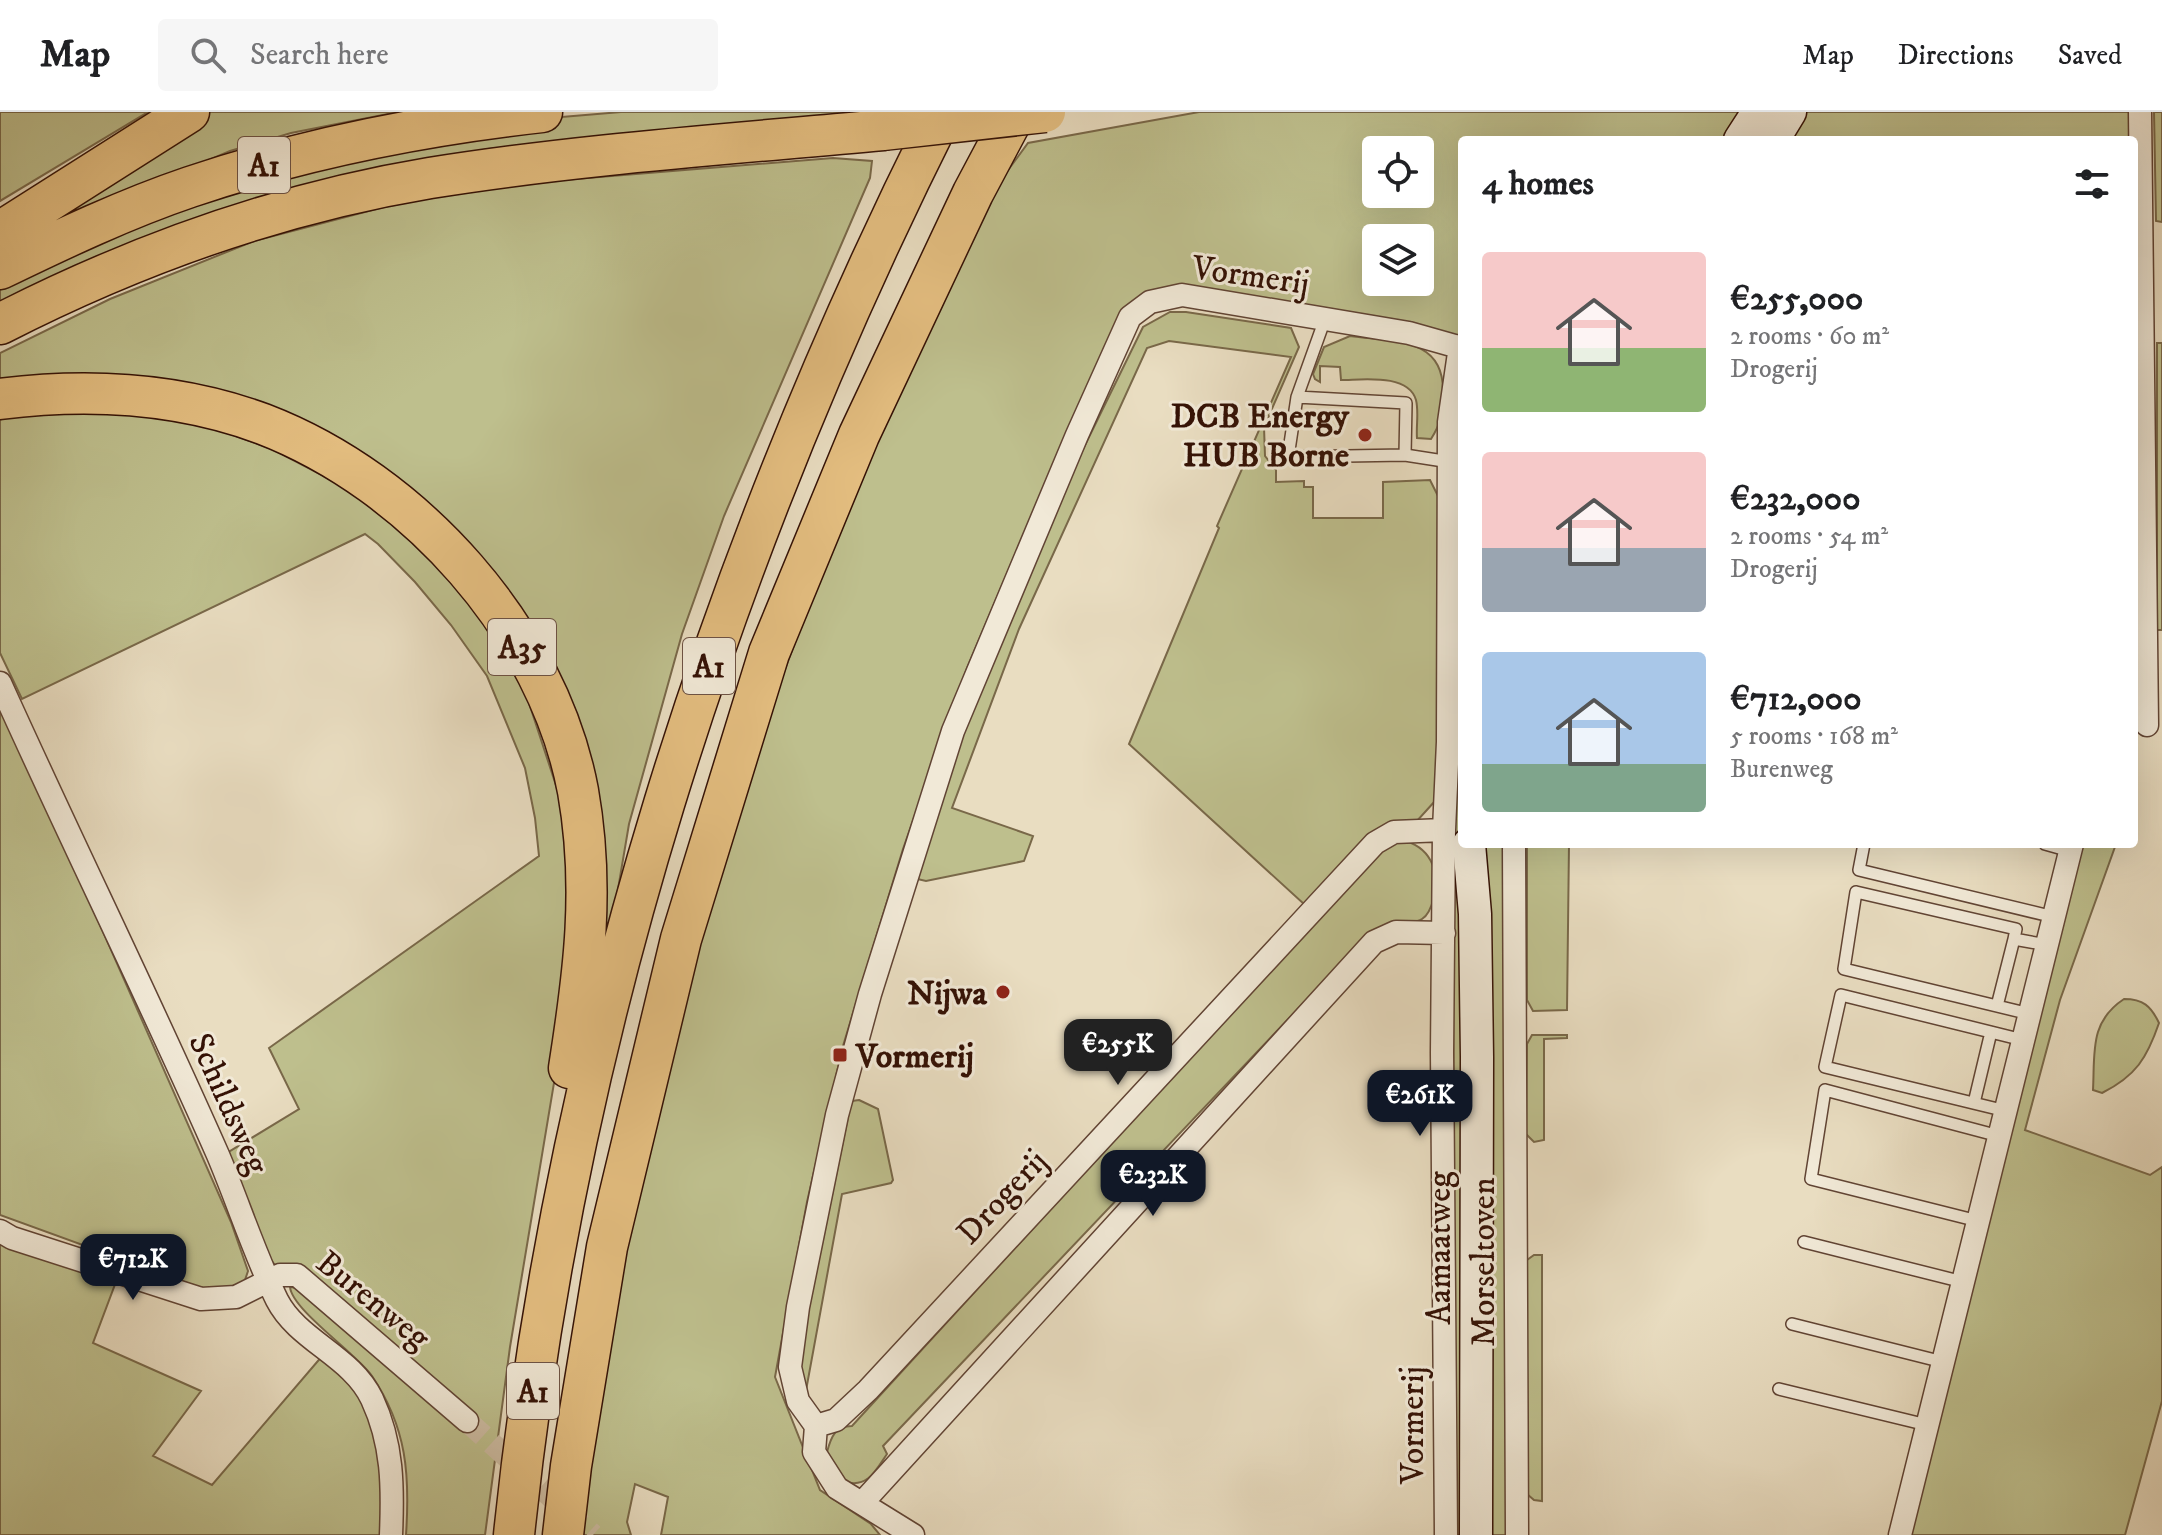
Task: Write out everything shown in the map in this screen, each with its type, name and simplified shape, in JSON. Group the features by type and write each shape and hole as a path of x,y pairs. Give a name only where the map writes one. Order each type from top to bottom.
{"highway":[{"path":"0,232 189,112"},
{"name":"A1","path":"0,269 117,215 238,172 327,149 445,126 542,112"},
{"name":"A1","path":"514,1535 555,1247 614,980 662,810 717,640 801,424 899,199 943,112"},
{"name":"A1","path":"563,1535 571,1466 607,1247 681,939 769,653 859,435 973,193 1016,112"},
{"path":"0,324 130,263 204,235 337,197 428,178 570,158 1045,112"},
{"name":"A35","path":"0,399 60,393 119,394 185,403 264,425 351,471 414,517 457,559 511,627 551,706 565,745 577,788 587,864 584,971 557,1147 555,1247"}],"main road":[{"path":"1743,136 1758,112"},
{"path":"1775,136 1790,112"},
{"name":"Aamaatweg","path":"1459,848 1475,914"},
{"name":"Aamaatweg","path":"1476,1535 1475,914 1482,848"}],"street":[{"path":"2140,112 2146,329 2148,726"},
{"name":"Vormerij","path":"913,1535 837,1488 814,1452 816,1426 798,1401 790,1367 798,1307 837,1115 870,994 953,731 1130,317 1150,302 1182,295 1409,333 1458,346"},
{"name":"Vormerij","path":"1446,1535 1444,933 1456,837 1448,742 1449,422 1458,366"},
{"name":"Schildsweg","path":"0,683 217,1155 279,1303 316,1342 351,1368 373,1401 392,1468 391,1535"},
{"name":"Drogerij","path":"816,1426 836,1420 868,1390 1375,843 1394,832 1456,837"},
{"name":"Morseltoven","path":"1514,848 1517,1535"},
{"path":"1900,1535 2071,848"},
{"path":"863,1502 1374,942 1396,932 1444,933"},
{"name":"Burenweg","path":"0,1231 12,1238 201,1299 236,1297 287,1274 304,1279 467,1421"}],"lane":[{"path":"1325,319 1297,397 1288,457 1405,455 1450,462"},
{"path":"1297,397 1406,403 1405,455"},
{"path":"1863,848 1859,870 2054,917"},
{"path":"1997,1006 2016,929 1856,892 1844,969 2030,1014"},
{"path":"2014,939 2047,945"},
{"path":"2006,1111 1825,1067 1841,995 2023,1040"},
{"path":"1974,1103 1991,1032"},
{"path":"1978,1221 1811,1179 1825,1090 1999,1136"},
{"path":"1804,1242 1963,1282"},
{"path":"1792,1324 1943,1362"},
{"path":"1779,1389 1927,1425"}],"green space":[{"path":"0,112 148,112 0,201"},
{"path":"205,112 398,112 291,133 230,151 111,202 11,237"},
{"path":"621,112 881,112 488,149 431,160 0,311 0,280 139,218 478,124"},
{"path":"1199,112 2137,112 2134,136 1458,136 1458,338 1151,292 1050,472 967,668 903,849 843,1046 807,1202 775,1377 820,1490 871,1524 880,1535 661,1535 668,1497 635,1484 627,1522 631,1535 583,1535 592,1442 642,1153 672,1035 762,731 812,597 888,412 1003,177 1028,143"},
{"path":"2154,112 2162,112 2162,222 2156,221"},
{"path":"833,158 872,161 870,178 724,516 682,634 629,824 615,907 579,1067 594,957 549,688 330,446 0,388 0,353 110,299 254,241 384,207 488,186"},
{"path":"1170,312 1291,328 1299,347 1264,427 1265,456 1276,470 1276,482 1304,481 1304,487 1313,487 1313,518 1383,518 1383,482 1430,480 1440,500 1435,801 1416,822 1305,905 1129,744 1219,528 1217,526 1291,357 1169,341 1147,348 1019,629 952,808 1033,836 1024,861 926,881 913,878 943,783 1063,490 1143,327"},
{"path":"1350,336 1413,345 1435,360 1441,374 1443,399 1439,422 1431,439 1417,438 1416,400 1404,385 1372,379 1341,380 1340,367 1320,366 1320,382 1315,379 1313,374 1324,347"},
{"path":"2157,343 2162,343 2162,630 2157,630"},
{"path":"26,410 149,414 213,428 272,449 343,486 425,548 483,617 527,697 568,822 573,861 558,1059 510,1347 485,1535 406,1535 404,1452 393,1414 372,1376 293,1297 290,1287 298,1288 264,1249 227,1153 299,1109 269,1048 539,856 525,768 487,676 451,625 415,582 365,534 22,699 0,653 0,414"},
{"path":"0,698 231,1222 248,1271 244,1283 216,1290 201,1288 0,1215"},
{"path":"1458,742 1458,848 1507,848 1507,1535 1454,1535 1453,785"},
{"path":"1401,840 1426,854 1434,869 1434,897 1427,915 1420,920 1368,935 883,1446 887,1454 871,1476 860,1482 846,1482 827,1452 835,1433 852,1426 1384,845"},
{"path":"1527,848 1569,848 1567,1010 1533,1011 1527,1000"},
{"path":"2079,848 2115,848 2060,1000 2025,1130 2150,1175 2162,1167 2162,1401 2125,1535 1910,1535"},
{"path":"2124,999 2146,1005 2159,1023 2139,1065 2124,1080 2102,1093 2093,1090 2096,1039 2105,1018"},
{"path":"1532,1035 1567,1035 1567,1038 1544,1039 1544,1140 1534,1142 1526,1134 1527,1044"},
{"path":"859,1100 878,1109 893,1180 842,1194 805,1396 796,1371 850,1107 852,1101"},
{"path":"0,1237 117,1279 93,1343 201,1391 153,1456 212,1485 323,1355 356,1387 383,1456 383,1535 0,1535"},
{"path":"1534,1255 1542,1255 1542,1501 1534,1500 1527,1494 1527,1260"}],"tunnel":[{"path":"467,1421 593,1535"}],"place":[{"name":"DCB Energy HUB Borne","path":"1365,435"},
{"name":"Nijwa","path":"1003,992"},
{"name":"Vormerij","path":"840,1055"}]}
